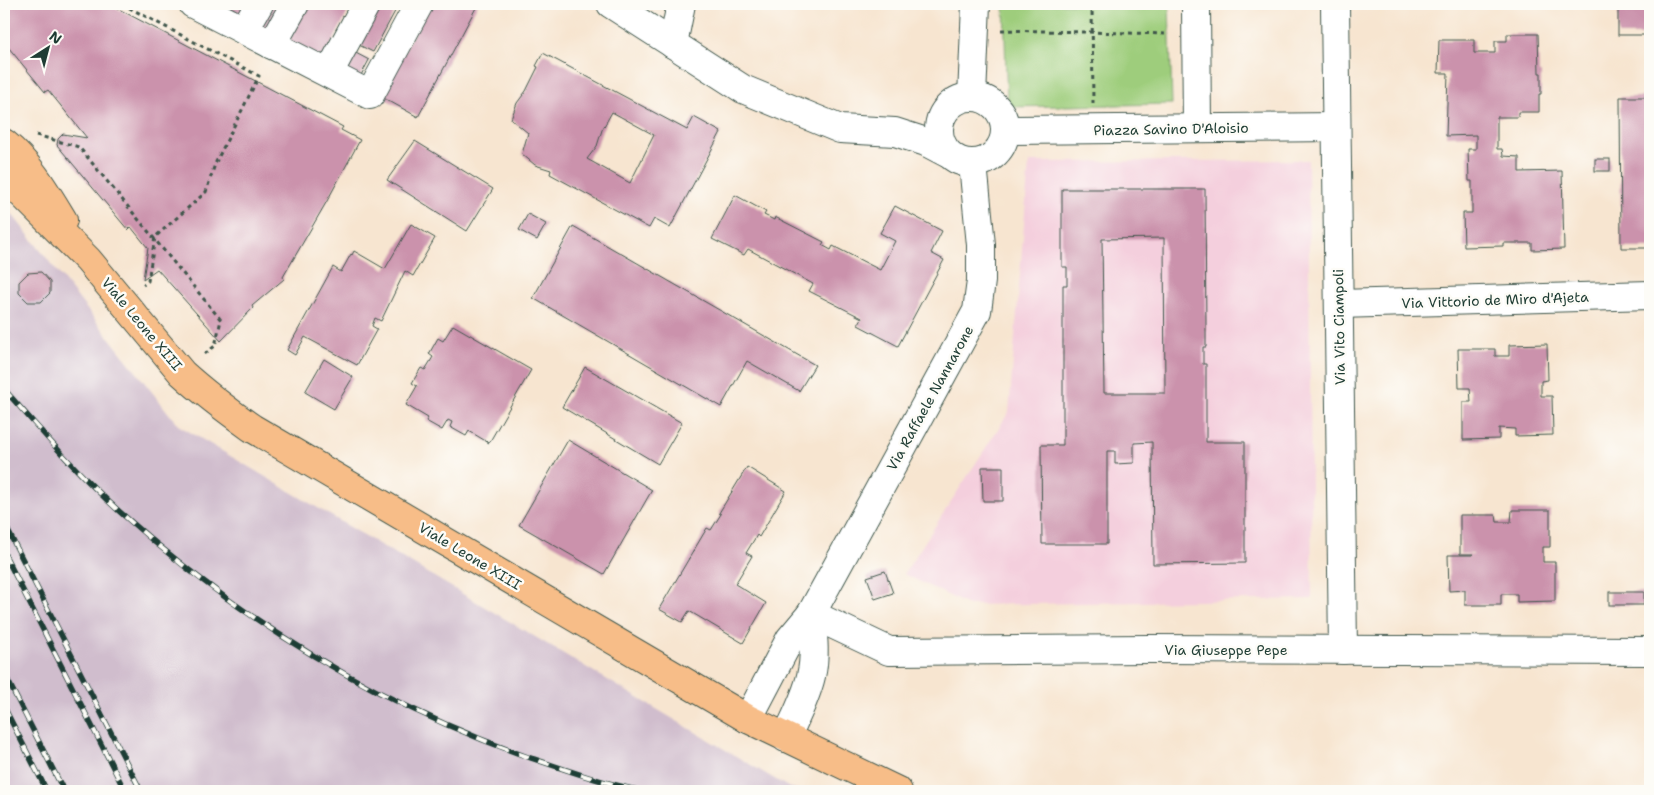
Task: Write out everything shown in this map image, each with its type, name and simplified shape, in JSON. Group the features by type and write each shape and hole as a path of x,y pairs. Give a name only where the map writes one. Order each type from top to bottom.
{"main road":[{"name":"Viale Leone XIII","path":"12,146 38,179 88,260 182,373 234,415 748,719 898,791"}],"street":[{"path":"193,4 370,95 418,4"},
{"path":"244,30 259,4"},
{"path":"272,45 295,4"},
{"path":"329,73 366,4"},
{"path":"611,4 743,89 840,129 895,132 926,142 947,152 957,160 973,164 984,161 996,154 1003,141 1005,130 1002,117 997,109 984,100 972,97 962,99 895,132"},
{"path":"673,44 681,4"},
{"path":"1196,4 1197,128"},
{"name":"Via Vito Ciampoli","path":"1335,4 1343,650"},
{"path":"972,97 976,16"},
{"path":"947,108 941,119 939,136 947,152"},
{"name":"Piazza Savino D'Aloisio","path":"1005,130 1336,127"},
{"name":"Via Raffaele Nannarone","path":"748,719 790,639 811,614 977,311 981,281 981,245 973,164"},
{"name":"Via Vittorio de Miro d'Ajeta","path":"1339,304 1650,296"},
{"path":"786,738 804,700 812,675 814,648 811,614"},
{"name":"Via Giuseppe Pepe","path":"811,614 889,651 1650,651"}],"path":[{"path":"122,4 259,76 215,164 206,192 155,237 149,274"},
{"path":"1092,4 1093,129"},
{"path":"976,16 1092,32 1196,35"},
{"path":"12,146 80,146 221,320 217,337"}],"shaded area":[{"path":"1308,160 1312,599 968,605 904,574 1009,412 1029,162"},
{"path":"4,204 178,425 788,787 803,791 4,791"}],"green space":[{"path":"1004,4 1169,4 1172,104 1007,107"}],"building":[{"path":"4,4 109,4 343,127 341,130 360,140 283,277 284,279 252,306 253,308 221,341 157,269 143,279 148,248 131,227 128,230 57,145 58,139 63,134 87,138 48,90 45,92 4,42"},
{"path":"214,4 248,4 241,17"},
{"path":"266,4 286,4 270,33 255,25"},
{"path":"302,4 352,4 323,61 285,41"},
{"path":"378,4 399,4 373,52 357,44"},
{"path":"429,4 478,4 418,117 380,96"},
{"path":"1618,4 1650,4 1650,35 1618,35"},
{"path":"1507,34 1538,34 1541,94 1539,94 1539,112 1518,112 1518,117 1497,117 1497,149 1502,149 1503,156 1519,157 1519,172 1562,171 1564,249 1532,250 1532,243 1503,243 1503,246 1464,247 1463,213 1472,213 1472,181 1469,181 1468,149 1476,149 1476,135 1446,136 1448,73 1438,73 1439,40 1474,40 1474,53 1495,53 1495,41 1507,41"},
{"path":"352,51 369,60 359,79 342,70"},
{"path":"543,53 687,130 694,117 721,132 670,228 654,219 649,228 550,174 551,170 535,165 522,154 528,133 511,119 517,103 526,91 538,67 536,66","holes":["612,112 654,135 630,183 587,159 597,146 602,130"]},
{"path":"1620,97 1650,97 1650,248 1621,248"},
{"path":"415,141 493,189 467,231 387,180"},
{"path":"1595,159 1610,159 1610,171 1595,171"},
{"path":"1062,189 1205,189 1206,347 1203,347 1203,364 1206,364 1206,442 1245,442 1245,563 1153,564 1152,442 1134,443 1134,463 1115,464 1115,451 1107,451 1107,544 1042,544 1041,445 1063,445 1063,285 1067,285 1067,267 1062,267","holes":["1164,238 1165,393 1104,393 1102,239"]},
{"path":"735,195 766,212 764,215 774,220 775,217 824,242 822,245 831,250 833,246 880,270 895,241 880,233 895,206 942,231 931,253 944,260 898,346 858,325 862,318 809,291 813,284 748,249 744,255 712,239"},
{"path":"528,214 546,224 537,240 519,230"},
{"path":"411,224 435,238 413,276 405,271 381,321 375,318 372,326 377,329 357,365 305,337 295,355 287,350 333,267 341,272 354,251 385,269"},
{"path":"573,226 815,365 799,391 747,361 721,407 533,298"},
{"path":"41,272 50,282 50,293 41,302 28,302 19,293 19,282 28,273"},
{"path":"453,325 531,370 489,443 469,431 466,436 450,427 452,422 448,420 442,430 426,421 428,418 406,405 417,386 412,383 421,368 425,370 433,357 429,354 438,338 443,341"},
{"path":"1547,344 1548,380 1541,381 1541,396 1552,396 1553,435 1515,436 1515,429 1499,428 1499,439 1463,440 1463,402 1471,402 1470,388 1459,388 1458,349 1495,349 1495,356 1509,356 1509,345"},
{"path":"324,359 353,377 334,409 305,392"},
{"path":"585,367 682,423 658,464 562,407"},
{"path":"568,440 652,490 604,574 519,525"},
{"path":"747,467 786,491 759,537 757,535 746,553 752,556 735,584 766,603 743,643 689,611 682,622 659,609 707,528 711,530 721,514 719,513"},
{"path":"982,467 1003,467 1003,501 983,501"},
{"path":"1512,510 1550,510 1550,547 1543,547 1543,562 1555,562 1555,601 1517,602 1517,594 1501,594 1501,605 1465,605 1465,590 1449,591 1448,555 1473,555 1460,554 1460,515 1496,515 1497,522 1511,522"},
{"path":"885,571 893,593 875,599 867,577"},
{"path":"1609,592 1644,592 1644,605 1609,605"}],"railway":[{"path":"4,389 104,498 120,512 213,588 262,623 312,655 417,711 472,735 570,771 642,791"},
{"path":"4,523 141,791"},
{"path":"4,553 125,791"},
{"path":"4,673 64,791"},
{"path":"4,707 47,791"}]}
